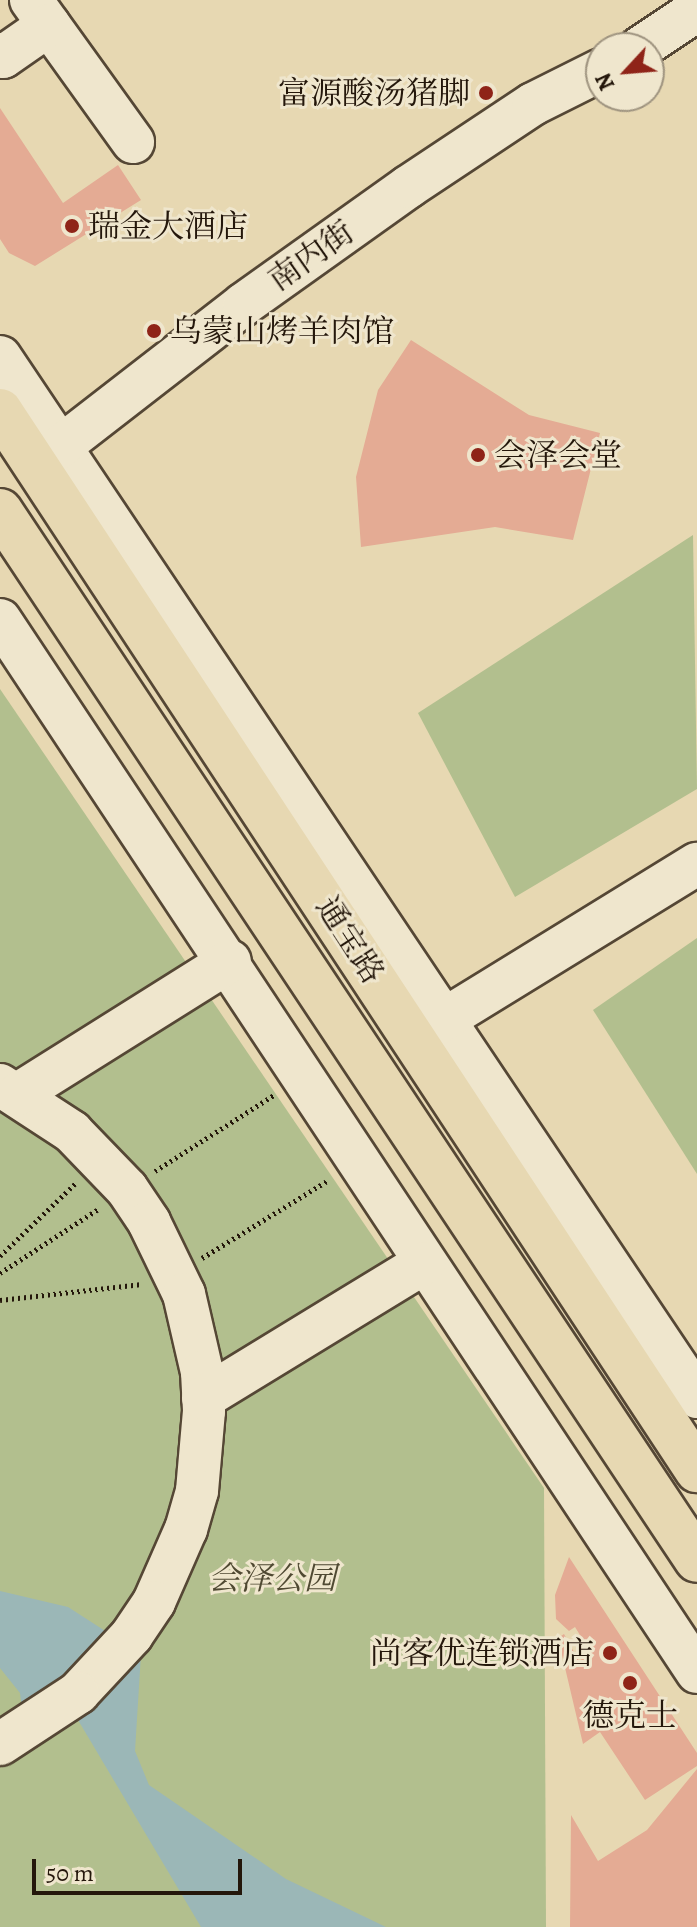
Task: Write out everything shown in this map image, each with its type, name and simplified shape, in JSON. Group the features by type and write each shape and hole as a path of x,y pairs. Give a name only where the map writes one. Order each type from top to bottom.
{"main road":[{"name":"通宝路","path":"0,411 48,456 430,1029 697,1470"},
{"name":"通宝路","path":"0,511 697,1560"}],"street":[{"path":"0,54 3,57 45,10 133,142"},
{"path":"664,32 697,10"},
{"name":"南内街","path":"48,456 244,304 408,187 533,104 585,78"},
{"path":"0,357 48,456"},
{"path":"2,628 230,961 424,1263 697,1672"},
{"path":"697,864 430,1029 697,1397"},
{"path":"6,1741 78,1693 132,1635 172,1566 186,1529 203,1451 203,1398 195,1333 176,1275 127,1189 72,1132 9,1090 230,961"},
{"path":"203,1398 424,1263"}],"path":[{"path":"0,1273 303,1076"},
{"path":"0,1300 160,1282 358,1162"},
{"path":"0,1256 89,1170"}],"green space":[{"path":"693,535 697,789 515,897 418,713"},
{"name":"会泽公园","path":"0,689 544,1488 546,1927 0,1927"},
{"path":"697,938 697,1174 593,1010"}],"water":[{"path":"0,1591 68,1607 141,1654 135,1751 149,1785 286,1879 386,1927 201,1927 78,1720 22,1709 20,1693 0,1668"}],"building":[{"path":"0,108 63,203 118,165 141,200 35,266 9,253 0,239"},
{"name":"会泽会堂","path":"411,340 529,415 600,433 573,540 495,527 361,547 356,477 378,390"},
{"path":"569,1557 697,1753 697,1766 645,1800 600,1732 583,1744 558,1638 564,1634 579,1661 591,1653 575,1627 569,1631 556,1619 555,1595"},
{"path":"697,1769 697,1927 570,1927 571,1815 598,1861 647,1830"}],"place":[{"name":"富源酸汤猪脚","path":"486,93"},
{"name":"瑞金大酒店","path":"72,226"},
{"name":"乌蒙山烤羊肉馆","path":"154,331"},
{"name":"会泽会堂","path":"478,455"},
{"name":"尚客优连锁酒店","path":"610,1653"},
{"name":"德克士","path":"630,1683"}]}
